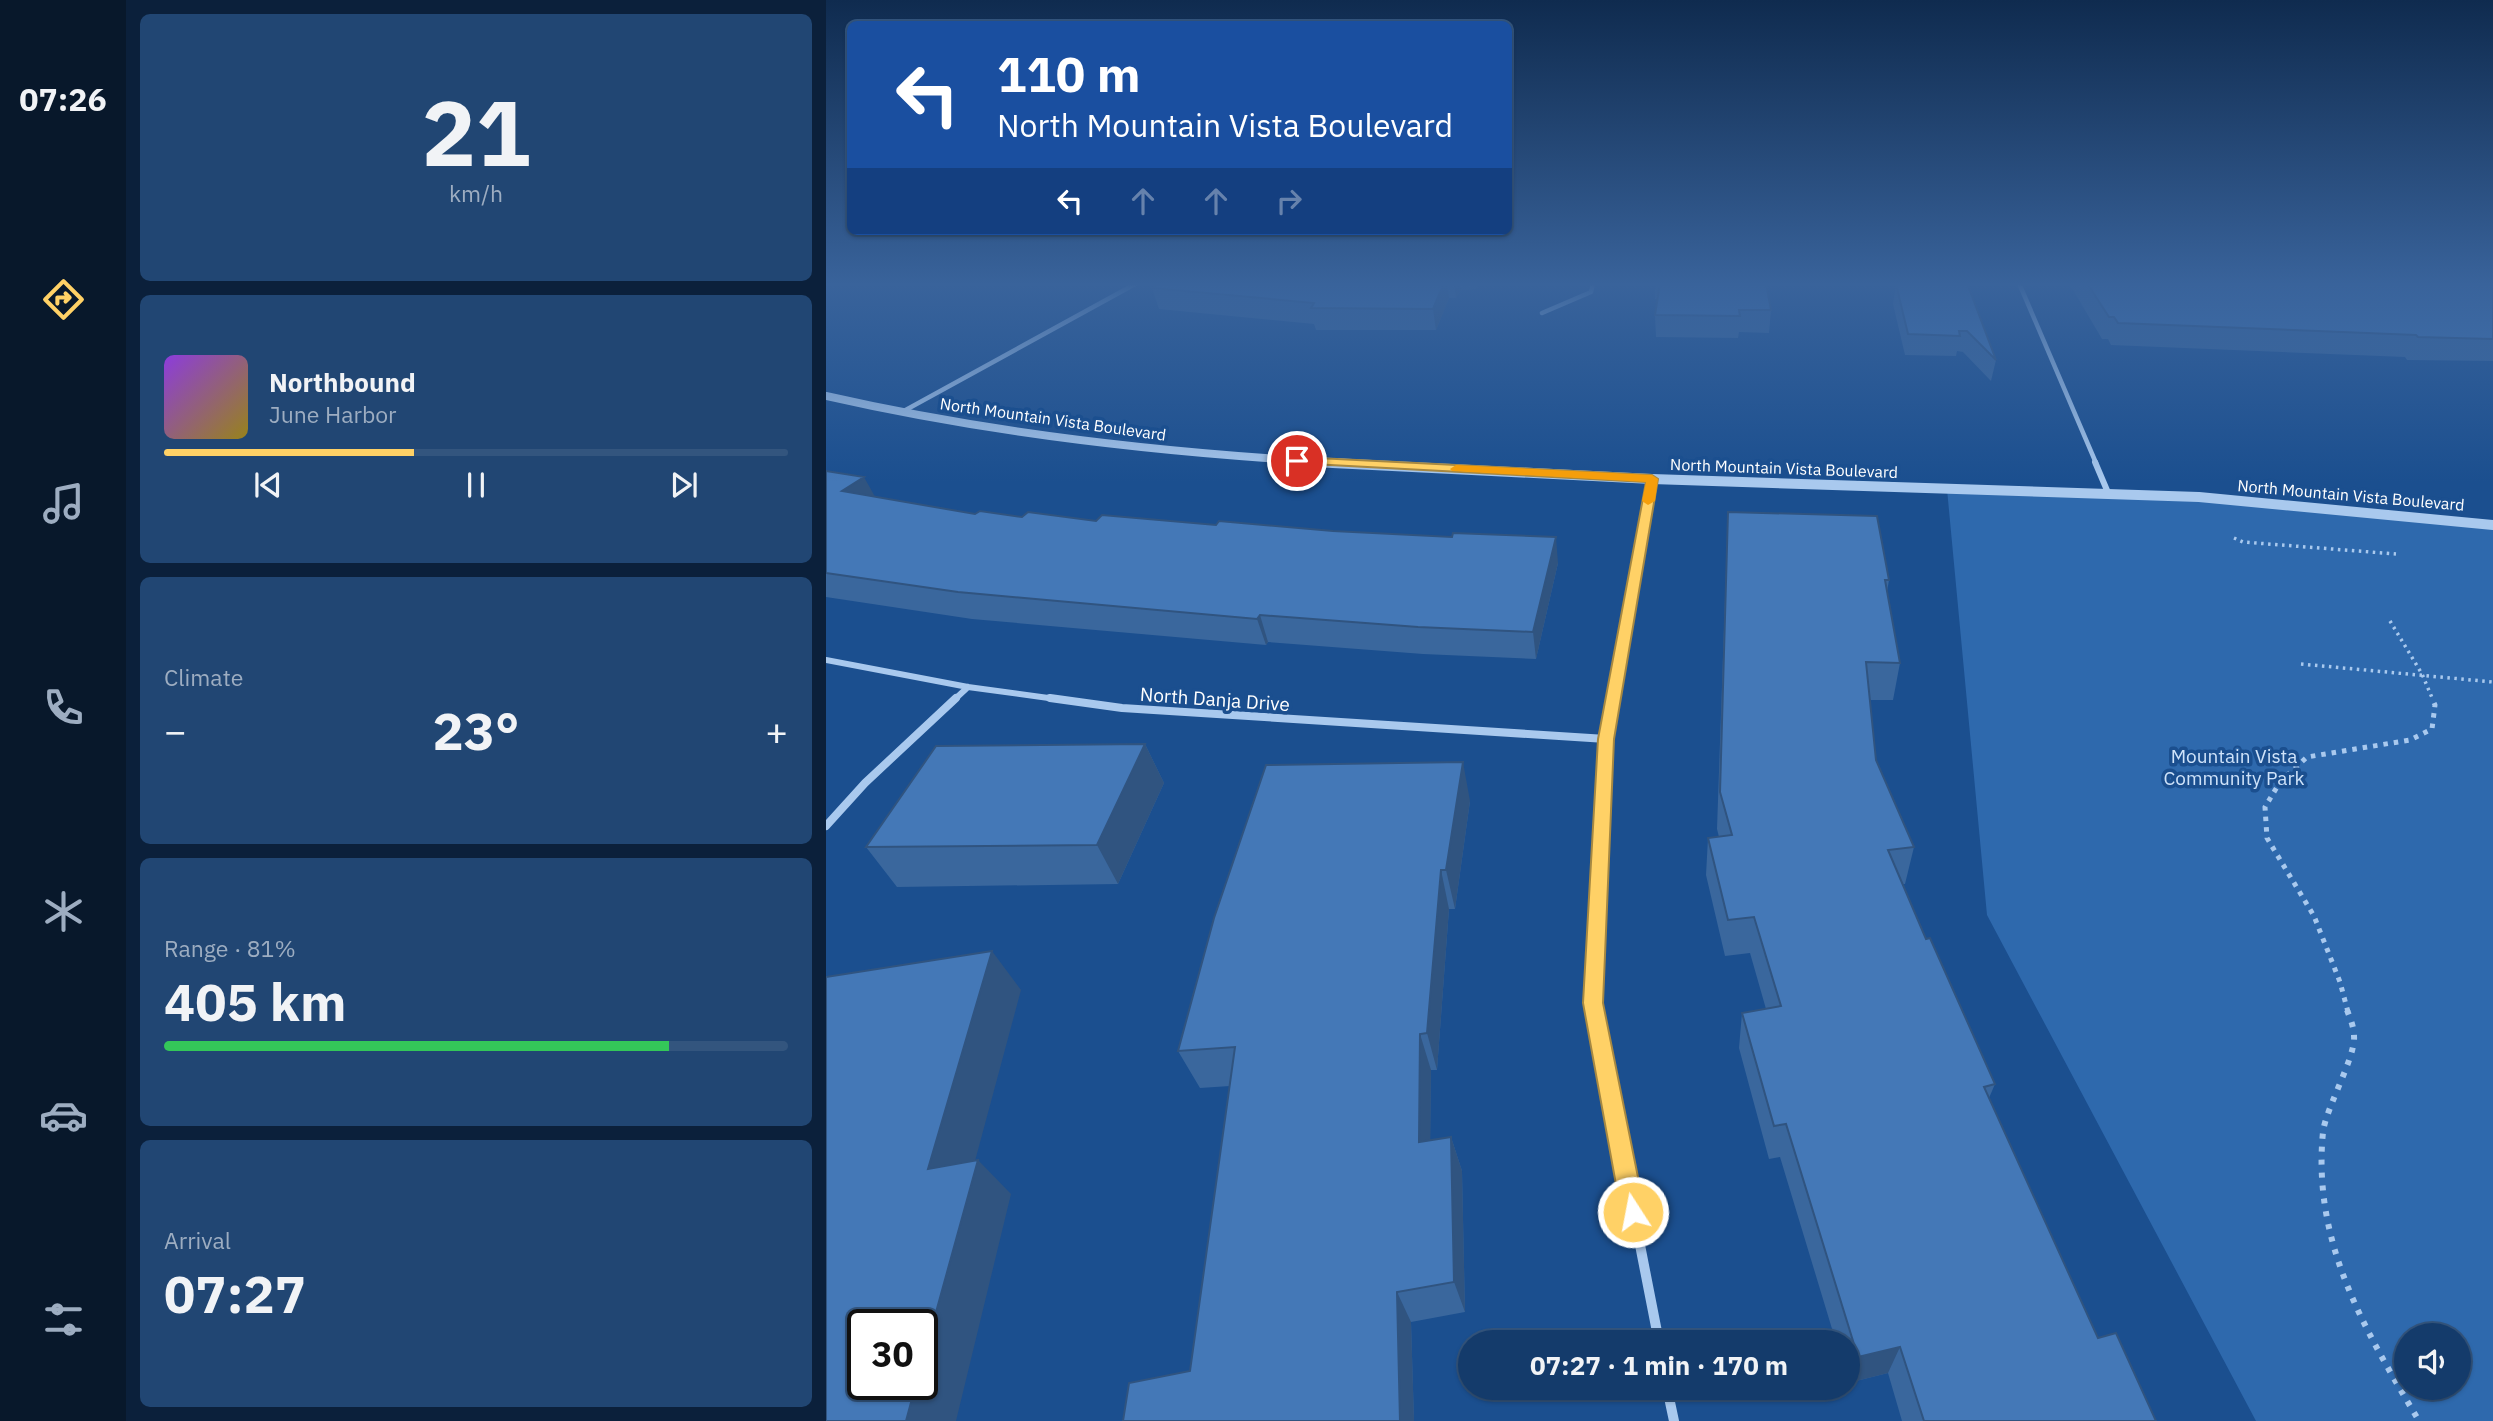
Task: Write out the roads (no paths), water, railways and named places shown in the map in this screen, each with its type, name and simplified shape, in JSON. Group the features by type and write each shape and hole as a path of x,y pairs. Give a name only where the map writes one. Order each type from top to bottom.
{"street":[{"path":"900,413 1017,349"},
{"path":"2047,349 2109,495"},
{"name":"North Mountain Vista Boulevard","path":"826,396 900,413 1101,445 1243,458 1652,479 2199,498 2493,525"},
{"path":"1652,479 1606,739 1593,1003 1656,1330"},
{"name":"North Danja Drive","path":"826,660 968,687 1122,709 1606,739"},
{"path":"826,827 865,783 968,687"},
{"path":"1670,1400 1674,1421"}],"park label":[{"name":"Mountain Vista Community Park","path":"2234,767"}]}
